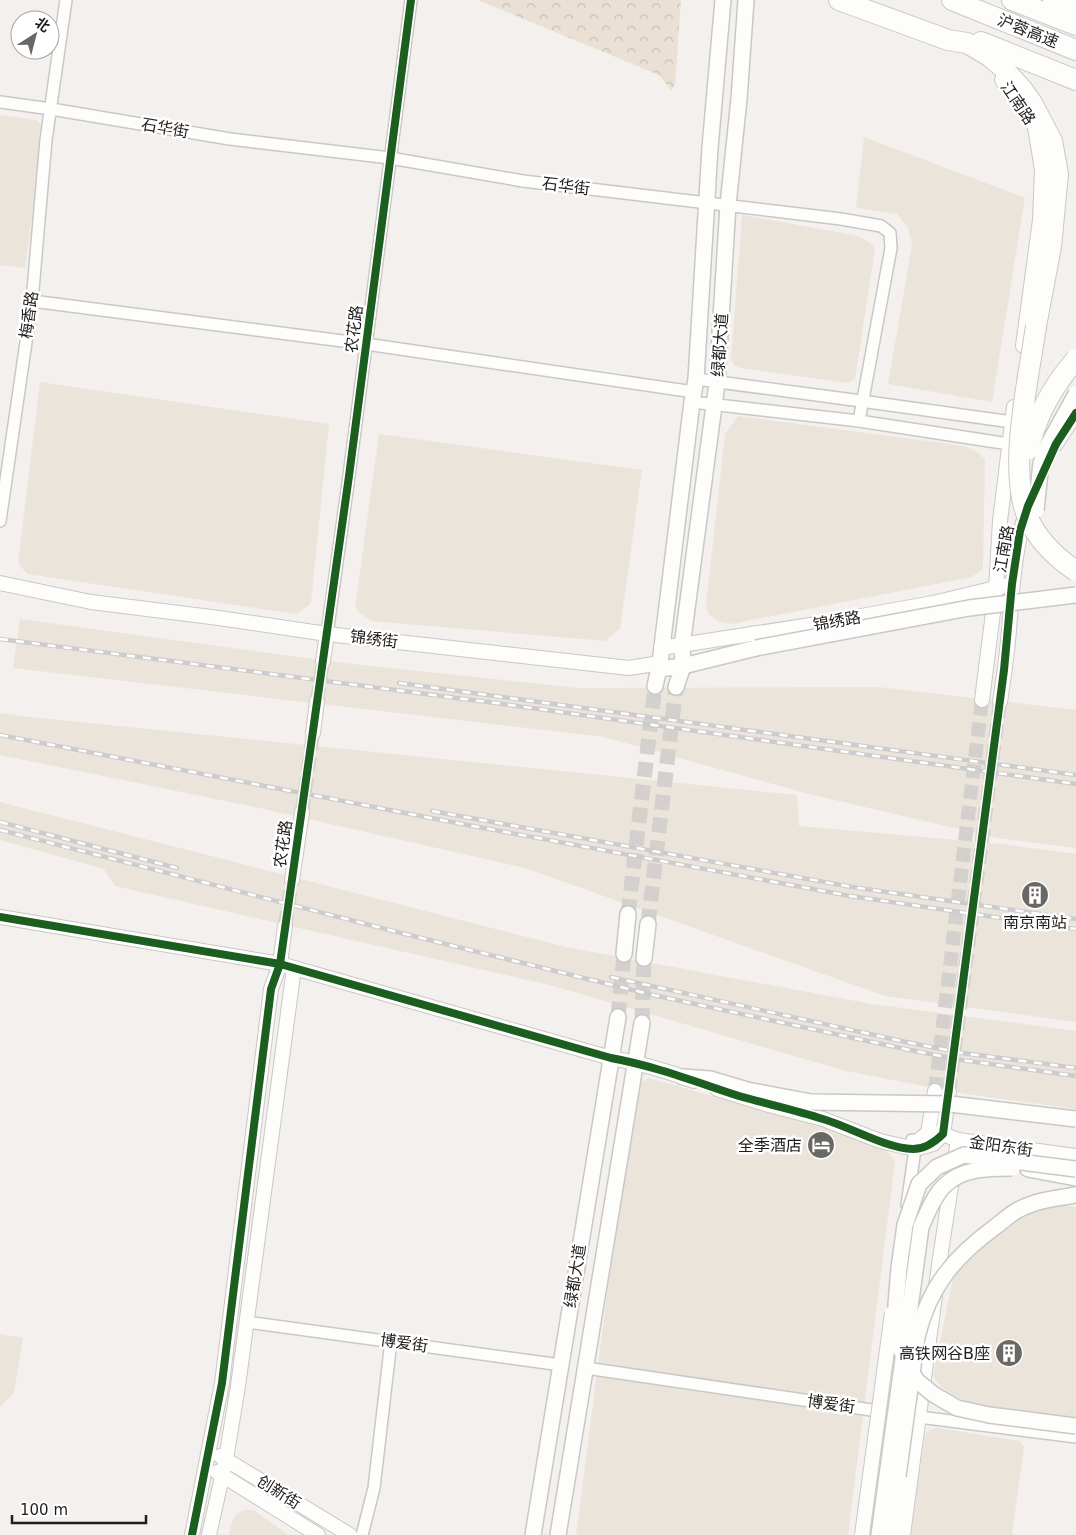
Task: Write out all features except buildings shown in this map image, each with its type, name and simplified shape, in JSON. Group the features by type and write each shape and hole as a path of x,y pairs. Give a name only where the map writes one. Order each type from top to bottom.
{"highway":[{"path":"839,0 948,40 967,43 989,56 1022,89 1032,103 1052,142 1058,174 1051,247 1036,326 1020,434 1020,476 1027,516 1034,531 1050,550 1067,560"},
{"path":"877,0 1076,80"},
{"name":"沪蓉高速","path":"952,0 1076,50"},
{"name":"沪蓉高速","path":"1012,0 1076,25"},
{"path":"1053,0 1076,10"},
{"path":"1076,359 1060,378 1048,398 1032,433 1028,469 1030,489 1039,516 1067,560 1076,570"}],"main road":[{"name":"绿都大道","path":"655,686 660,660 694,391 708,204 710,148 723,0"},
{"name":"绿都大道","path":"676,687 683,666 682,646 715,404 728,205 739,99 746,0"},
{"path":"1039,516 1041,463 1049,443 1076,394"},
{"path":"660,660 683,666 756,648 969,608 1076,595"},
{"path":"624,954 628,914"},
{"path":"644,958 648,924"},
{"name":"绿都大道","path":"533,1535 618,1017"},
{"name":"绿都大道","path":"558,1535 642,1023"},
{"path":"683,1077 710,1079 748,1090 812,1102 950,1104 1076,1119"},
{"path":"1076,1169 964,1155 937,1166 918,1184 905,1225 896,1304 900,1348 916,1380 933,1394 958,1408 989,1415 1076,1426"},
{"path":"879,1535 921,1227 932,1202 944,1185 969,1172 986,1169 1019,1168 1076,1178"},
{"path":"890,1535 921,1319 930,1298 954,1263 972,1245 1018,1209 1043,1200 1076,1195"}],"street":[{"name":"梅香路","path":"0,521 32,301 46,140 66,0"},
{"name":"农花路","path":"323,661 411,0"},
{"name":"江南路","path":"948,40 976,56 992,68 1005,83 1035,127 1042,170 1040,220 1009,444 1000,520 996,589 982,700"},
{"name":"石华街","path":"0,102 230,139 390,158 523,181 841,219 881,226 890,234 891,248 858,421"},
{"path":"32,301 366,344 694,391 715,404 858,421 1009,444"},
{"path":"1000,520 1026,440 1032,410 1049,379 1076,350"},
{"path":"694,391 717,383 862,400 1012,422"},
{"name":"江南路","path":"1000,702 1008,642 1012,584 1020,531 1028,506 1056,444 1076,413"},
{"name":"锦绣街","path":"0,583 91,602 327,634 629,668 660,660"},
{"name":"锦绣路","path":"660,660 682,646 933,603 1012,584"},
{"path":"313,733 317,701"},
{"name":"农花路","path":"292,880 302,812"},
{"path":"0,917 280,964 611,1058 636,1062 769,1105 823,1119 880,1141 914,1145 933,1144 943,1134 942,1092 928,1133 914,1145 860,1535"},
{"path":"192,1535 222,1384 271,989 280,964 285,926"},
{"path":"209,1535 226,1459 247,1322 294,968"},
{"name":"金阳东街","path":"928,1133 943,1134 958,1140 1076,1156"},
{"path":"903,1535 940,1258 958,1140"},
{"path":"860,1535 899,1268"},
{"name":"博爱街","path":"247,1322 561,1365"},
{"path":"362,1535 374,1488 391,1341"},
{"name":"博爱街","path":"586,1368 919,1417 1076,1437"},
{"name":"创新街","path":"209,1449 350,1535"},
{"name":"创新街","path":"205,1466 223,1475 318,1535"}],"shaded area":[{"path":"0,115 36,120 44,128 25,268 0,265"},
{"path":"864,137 1025,198 992,402 888,384 912,245 908,228 897,214 856,208"},
{"path":"742,215 859,236 873,245 875,249 855,379 848,383 740,368 734,365 731,360"},
{"path":"40,382 329,424 311,603 297,614 27,574 18,563"},
{"path":"738,416 964,446 975,451 985,459 983,568 972,577 731,624 719,622 708,613 706,605 725,434"},
{"path":"379,434 642,470 620,629 605,641 372,621 360,613 355,607"},
{"path":"20,619 343,663 578,688 878,687 1076,710 1076,848 997,838 805,793 604,737 13,668"},
{"path":"0,713 797,795 799,826 1002,844 1076,854 1076,1022 885,996 525,868 255,807 0,755"},
{"path":"0,802 566,947 872,1004 1076,1031 1076,1109 966,1094 846,1071 550,985 115,886 104,869 0,840"},
{"path":"648,1078 881,1143 895,1162 848,1535 576,1535 634,1088"},
{"name":"高铁网谷B座","path":"1055,1203 1076,1207 1076,1418 971,1404 943,1388 933,1375 954,1274 966,1260 1023,1214"},
{"path":"0,1334 23,1338 14,1393 0,1407"},
{"path":"937,1428 1020,1441 1024,1447 1012,1535 911,1535 924,1439 930,1430"},
{"path":"253,1510 289,1535 229,1535 232,1522 237,1513"}],"green space":[{"path":"478,0 681,0 675,85 671,90 659,75"}],"tunnel":[{"path":"317,701 323,661"},
{"path":"628,914 655,686"},
{"path":"648,924 676,687"},
{"path":"935,1091 982,700"},
{"path":"949,1092 1000,702"},
{"path":"302,812 313,733"},
{"path":"285,926 292,880"},
{"path":"618,1017 624,954"},
{"path":"642,1023 644,958"}],"railway":[{"path":"0,639 503,704 1076,784"},
{"path":"399,683 1076,775"},
{"path":"0,735 850,896 1076,929"},
{"path":"432,811 852,887 1076,919"},
{"path":"0,822 177,868"},
{"path":"0,830 397,932 653,995 961,1060 1076,1076"},
{"path":"611,977 962,1053 1076,1068"}],"cycle path":[{"path":"192,1535 222,1383 271,989 280,964 349,476 411,0"},
{"path":"0,917 280,964 659,1070 739,1096 823,1119 891,1145 913,1149 926,1146 943,1134 1004,670 1012,584 1020,531 1028,506 1056,444 1076,413"}],"place":[{"name":"南京南站","path":"1035,895"},
{"name":"全季酒店","path":"821,1145"},
{"name":"高铁网谷B座","path":"1009,1353"}]}
